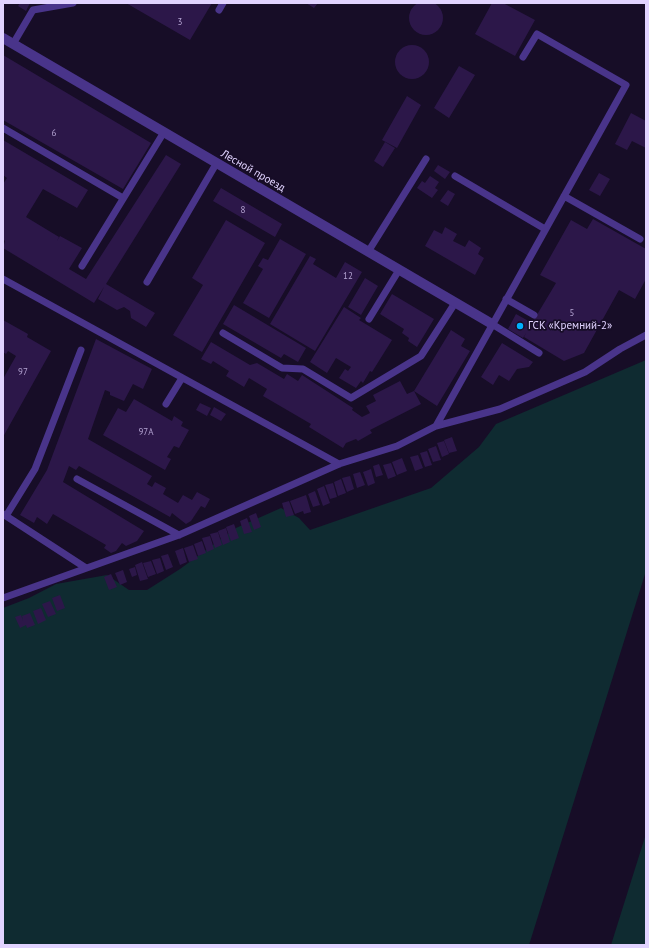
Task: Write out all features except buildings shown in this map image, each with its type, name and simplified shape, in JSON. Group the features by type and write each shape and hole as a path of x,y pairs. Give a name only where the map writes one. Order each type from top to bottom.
{"street":[{"name":"Лесной проезд","path":"3,38 216,164 492,324"}],"lane":[{"path":"13,44 33,10 73,3"},
{"path":"436,426 626,85 537,34 523,57"},
{"path":"3,128 123,198"},
{"path":"82,266 164,132"},
{"path":"368,252 426,159"},
{"path":"146,282 216,164"},
{"path":"455,176 545,229"},
{"path":"564,196 640,239"},
{"path":"369,319 399,270"},
{"path":"3,279 339,464"},
{"path":"506,299 534,315"},
{"path":"222,333 282,368 303,369 351,398 421,356 455,303"},
{"path":"492,324 539,353"},
{"path":"3,598 179,535 339,464 398,446 436,426 500,409 585,372 620,349 646,336"},
{"path":"81,350 35,469 5,515 86,568"},
{"path":"166,404 182,378"},
{"path":"77,479 179,535"}],"green space":[{"path":"646,360 646,571 529,945 3,945 3,608 29,598 56,584 107,575 129,590 147,590 180,569 236,528 281,508 299,518 310,530 431,488 479,447 496,424"},
{"path":"646,834 646,945 611,945 645,837"}],"place":[{"name":"ГСК «Кремний-2»","path":"520,326"}]}
